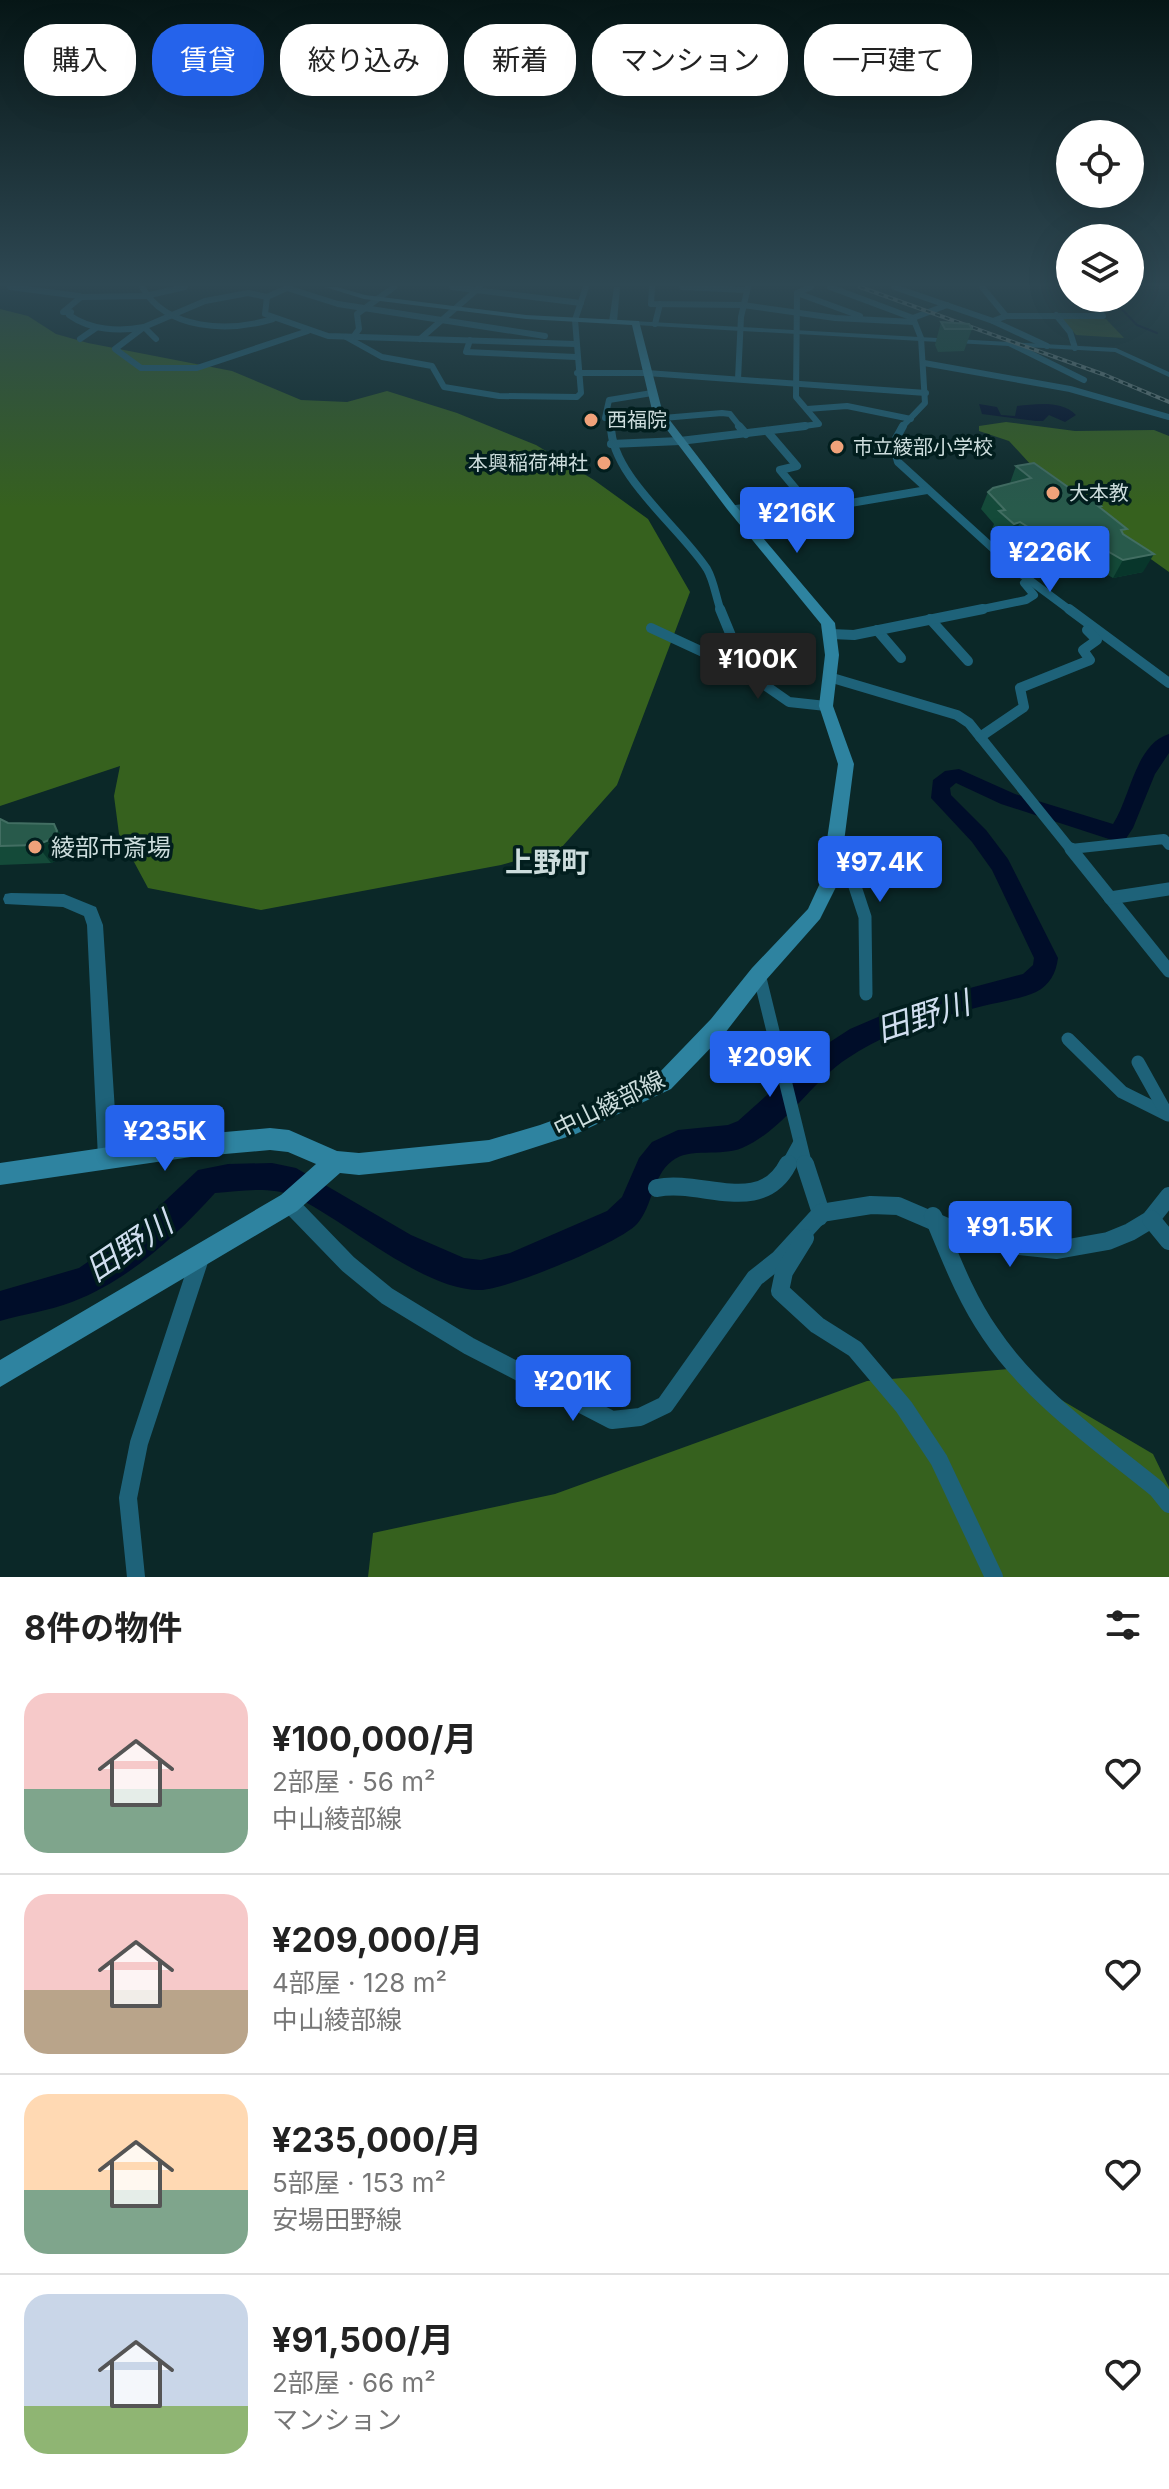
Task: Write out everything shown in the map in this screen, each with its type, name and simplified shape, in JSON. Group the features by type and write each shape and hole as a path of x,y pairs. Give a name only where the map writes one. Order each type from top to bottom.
{"main road":[{"path":"644,361 652,393 663,418 817,607 831,634"},
{"name":"中山綾部線","path":"336,1162 359,1164 489,1151 576,1123 664,1082 718,1026 759,974 814,914 830,881 846,764 826,706 831,634"},
{"path":"0,1174 270,1139 289,1141 336,1162 301,1193 0,1374"}],"street":[{"path":"130,361 138,367 146,368 202,367 221,361"},
{"path":"402,361 432,366 444,387 479,394 577,397 581,393 576,361"},
{"path":"738,379 739,361"},
{"path":"611,444 680,441 819,424 796,397 797,361"},
{"path":"1045,361 1084,380"},
{"path":"1141,361 1169,375"},
{"path":"1169,417 1070,389 924,363 925,403 892,440 891,450 927,490 1020,573 1169,683"},
{"path":"577,373 647,373 926,393"},
{"path":"652,393 609,400 605,418 611,418 611,444 623,465 641,483 708,571 725,625 746,672"},
{"path":"807,409 856,407 911,419"},
{"path":"663,418 730,414 746,434"},
{"path":"767,431 797,466 780,470 805,500"},
{"path":"736,509 805,500 827,507 927,490"},
{"path":"831,634 877,630 1026,600 1034,595 1021,581 1020,573"},
{"path":"930,619 968,661"},
{"path":"980,737 1024,707 1020,688 1090,660 1083,650 1097,640 1080,619"},
{"path":"651,628 746,672 789,702 826,706"},
{"path":"877,630 901,658"},
{"path":"829,677 957,715 980,737 1169,971"},
{"path":"1071,849 1164,839 1169,845"},
{"path":"835,851 844,853 865,917 866,994"},
{"path":"1110,898 1169,889"},
{"path":"11,899 64,901 90,912 95,925 108,1158"},
{"path":"759,974 799,1144 821,1213 784,1272 780,1291 817,1325 855,1349 904,1407 939,1460 994,1577"},
{"path":"1068,1039 1122,1092 1168,1116"},
{"path":"1138,1062 1168,1116"},
{"path":"657,1188 669,1183 716,1194 756,1192 778,1180 799,1144"},
{"path":"301,1193 331,1250 386,1295 481,1352 612,1420 648,1417 665,1405 755,1278 779,1259 821,1213 888,1205 933,1216 961,1234 1020,1251 1066,1250 1117,1235 1151,1219 1169,1196"},
{"path":"933,1216 968,1299 1002,1350 1061,1411 1157,1489 1169,1504"},
{"path":"1151,1219 1169,1241"},
{"path":"136,1577 128,1498 139,1443 201,1254"}],"green space":[{"path":"0,361 178,361 232,371 301,400 347,402 387,391 457,413 536,445 594,480 648,519 690,592 617,785 561,848 501,865 261,910 148,888 119,834 114,796 120,766 0,806"},
{"path":"1006,422 1075,431 1154,430 1169,436 1169,572 1054,490 1009,441 979,431 979,426"},
{"path":"1009,1369 1153,1454 1169,1487 1169,1577 368,1577 373,1533 555,1494 867,1381"}],"water":[{"path":"979,404 997,407 1001,415 1015,416 1017,406 1040,404 1064,407 1076,415 1065,422 1049,415 1043,421 1036,421 982,414"}],"building":[{"path":"1034,463 1085,499 1093,498 1101,506 1098,506 1127,529 1121,530 1123,534 1154,554 1123,560 1088,540 1055,544 1020,522 1014,524 999,511 1005,510 988,492 1031,478 1016,466"},
{"path":"0,819 8,823 54,824 57,831 54,838 37,845 0,846"}],"waterway":[{"name":"田野川","path":"0,1306 54,1293 90,1279 127,1255 162,1226 208,1180 261,1177 296,1182 423,1257 464,1273 492,1273 532,1260 601,1230 626,1215 661,1151 678,1143 736,1137 760,1122 825,1059 859,1037 930,1009 1030,983 1044,970 1046,958 1000,865 979,836 941,798 940,785 952,776 959,776 1008,799 1118,834 1151,762 1169,741"}],"railway":[{"path":"1065,361 1169,402"}],"place":[{"name":"西福院","path":"591,420"},
{"name":"市立綾部小学校","path":"837,447"},
{"name":"本興稲荷神社","path":"604,463"},
{"name":"大本教","path":"1053,493"},
{"name":"綾部市斎場","path":"35,847"}],"district":[{"name":"上野町","path":"547,862"}]}
